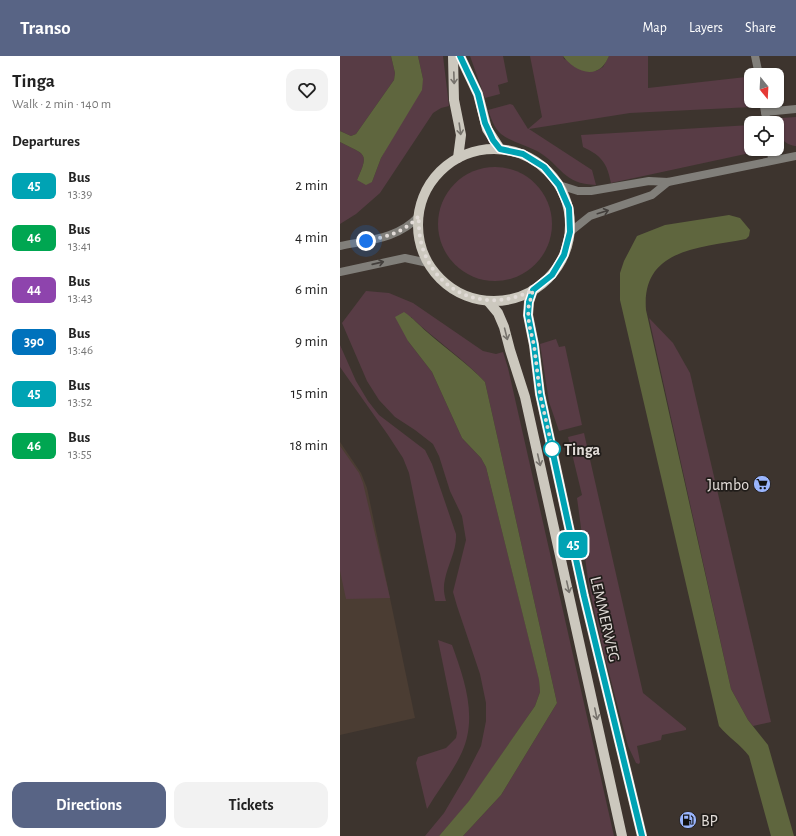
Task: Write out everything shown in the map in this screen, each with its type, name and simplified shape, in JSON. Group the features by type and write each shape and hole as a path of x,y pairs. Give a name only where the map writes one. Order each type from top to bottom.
{"main road":[{"path":"453,56 454,100 461,134 458,158"},
{"path":"460,56 478,94 487,129 500,149"},
{"path":"500,149 516,152 530,158 550,172 559,185 569,208 570,232 564,255 556,269 546,281 533,290 511,299 488,301 472,298 457,291 438,276 428,263 420,240 419,216 422,200 429,186 442,170 458,158 478,150 500,149"},
{"name":"LEMMERWEG","path":"533,290 529,302 528,315 534,345 540,394 584,596 642,836"},
{"name":"LEMMERWEG","path":"488,301 498,313 504,327 525,397 622,836"}],"street":[{"path":"756,56 758,68"},
{"path":"764,108 766,116"},
{"path":"765,112 796,108"},
{"path":"772,156 772,160"},
{"path":"559,185 578,191 590,191 649,181 668,182 796,156"},
{"path":"570,232 590,216 652,195 668,182"},
{"path":"340,246 391,235 410,226 419,216"},
{"path":"340,272 405,258 428,263"}],"shaded area":[{"path":"340,56 391,56 395,73 394,80 356,134 351,136 340,131"},
{"path":"391,56 418,56 423,79 422,90 381,158 372,182 366,185 357,180 363,164 363,155 355,149 340,142 340,131 351,136 356,134 394,80 395,73"},
{"path":"418,56 443,56 449,106 441,108 433,113 380,193 356,214 340,224 340,142 355,149 363,155 363,164 357,180 372,182 381,158 423,79"},
{"path":"470,56 503,56 508,82 498,85 500,94 485,98"},
{"path":"530,56 563,56 564,59 596,71 603,67 609,56 648,56 648,88 744,77 744,107 630,113 529,129 592,170 596,185 576,181 563,173 545,156 537,151 505,137 496,129 488,110 510,104 513,105 528,129 542,117"},
{"path":"563,56 609,56 602,67 592,72 586,72 575,67"},
{"path":"796,117 796,146 790,145 784,141 784,118"},
{"path":"744,125 744,154 611,183 608,170 603,161 583,147 581,135"},
{"path":"495,167 517,171 536,183 548,202 552,224 548,246 536,265 517,277 495,281 473,277 454,265 442,246 438,224 442,202 454,183 473,171"},
{"path":"729,215 740,218 750,230 749,236 746,239 693,249 677,255 664,263 653,274 647,290 646,310 731,689 748,720 768,745 794,836 771,836 749,756 719,726 620,300 620,273 624,261 637,236 665,225"},
{"path":"366,291 389,293 413,303 483,351 496,354 503,352 508,368 614,836 463,836 501,795 557,703 485,382 468,365 411,317 408,341 432,372 462,438 481,458 486,467 539,679 540,692 535,706 469,802 439,836 425,836 444,813 481,746 486,721 486,703 480,674 453,592 466,540 462,516 450,491 439,456 433,444 395,417 379,400 367,381 342,323"},
{"path":"404,312 485,382 557,703 501,795 463,836 439,836 469,801 535,706 540,692 539,680 486,467 481,458 462,438 432,372 408,341 395,317"},
{"path":"649,318 673,343 690,373 771,722 753,726 748,720 731,689"},
{"path":"556,339 559,347 565,346 582,425 559,431 549,402 540,344"},
{"path":"340,345 356,381 368,401 379,415 425,450 432,464 456,534 455,546 444,582 446,601 435,601 409,473 403,458 340,367"},
{"path":"584,433 643,693 686,728 686,730 662,735 661,740 637,746 640,762 639,764 636,763 628,746 603,650 589,587 577,498 582,495 568,437"},
{"path":"340,442 361,473 367,488 415,718 340,735"},
{"path":"340,446 359,473 363,483 390,598 346,599 340,571"},
{"path":"438,640 452,645 468,698 469,725 467,739 462,752 450,774 427,809 416,763 418,757 446,748 456,738 457,733"}],"bus line":[{"name":"45","path":"460,56 478,94 485,123 493,140 500,149 523,154 550,172 565,196 569,208 570,232 567,248 552,275 533,290 528,309 529,324 534,345 540,394 584,596 642,836"}],"place":[{"name":"Tinga","path":"552,449"},
{"name":"Jumbo","path":"762,484"},
{"name":"BP","path":"688,820"}],"route":[{"path":"366,241 399,232 410,226 419,216 418,224 420,240 428,263 443,282 450,287 472,298 488,301 511,299 533,290 528,309 529,324 534,345 540,394 554,456 552,449"}]}
